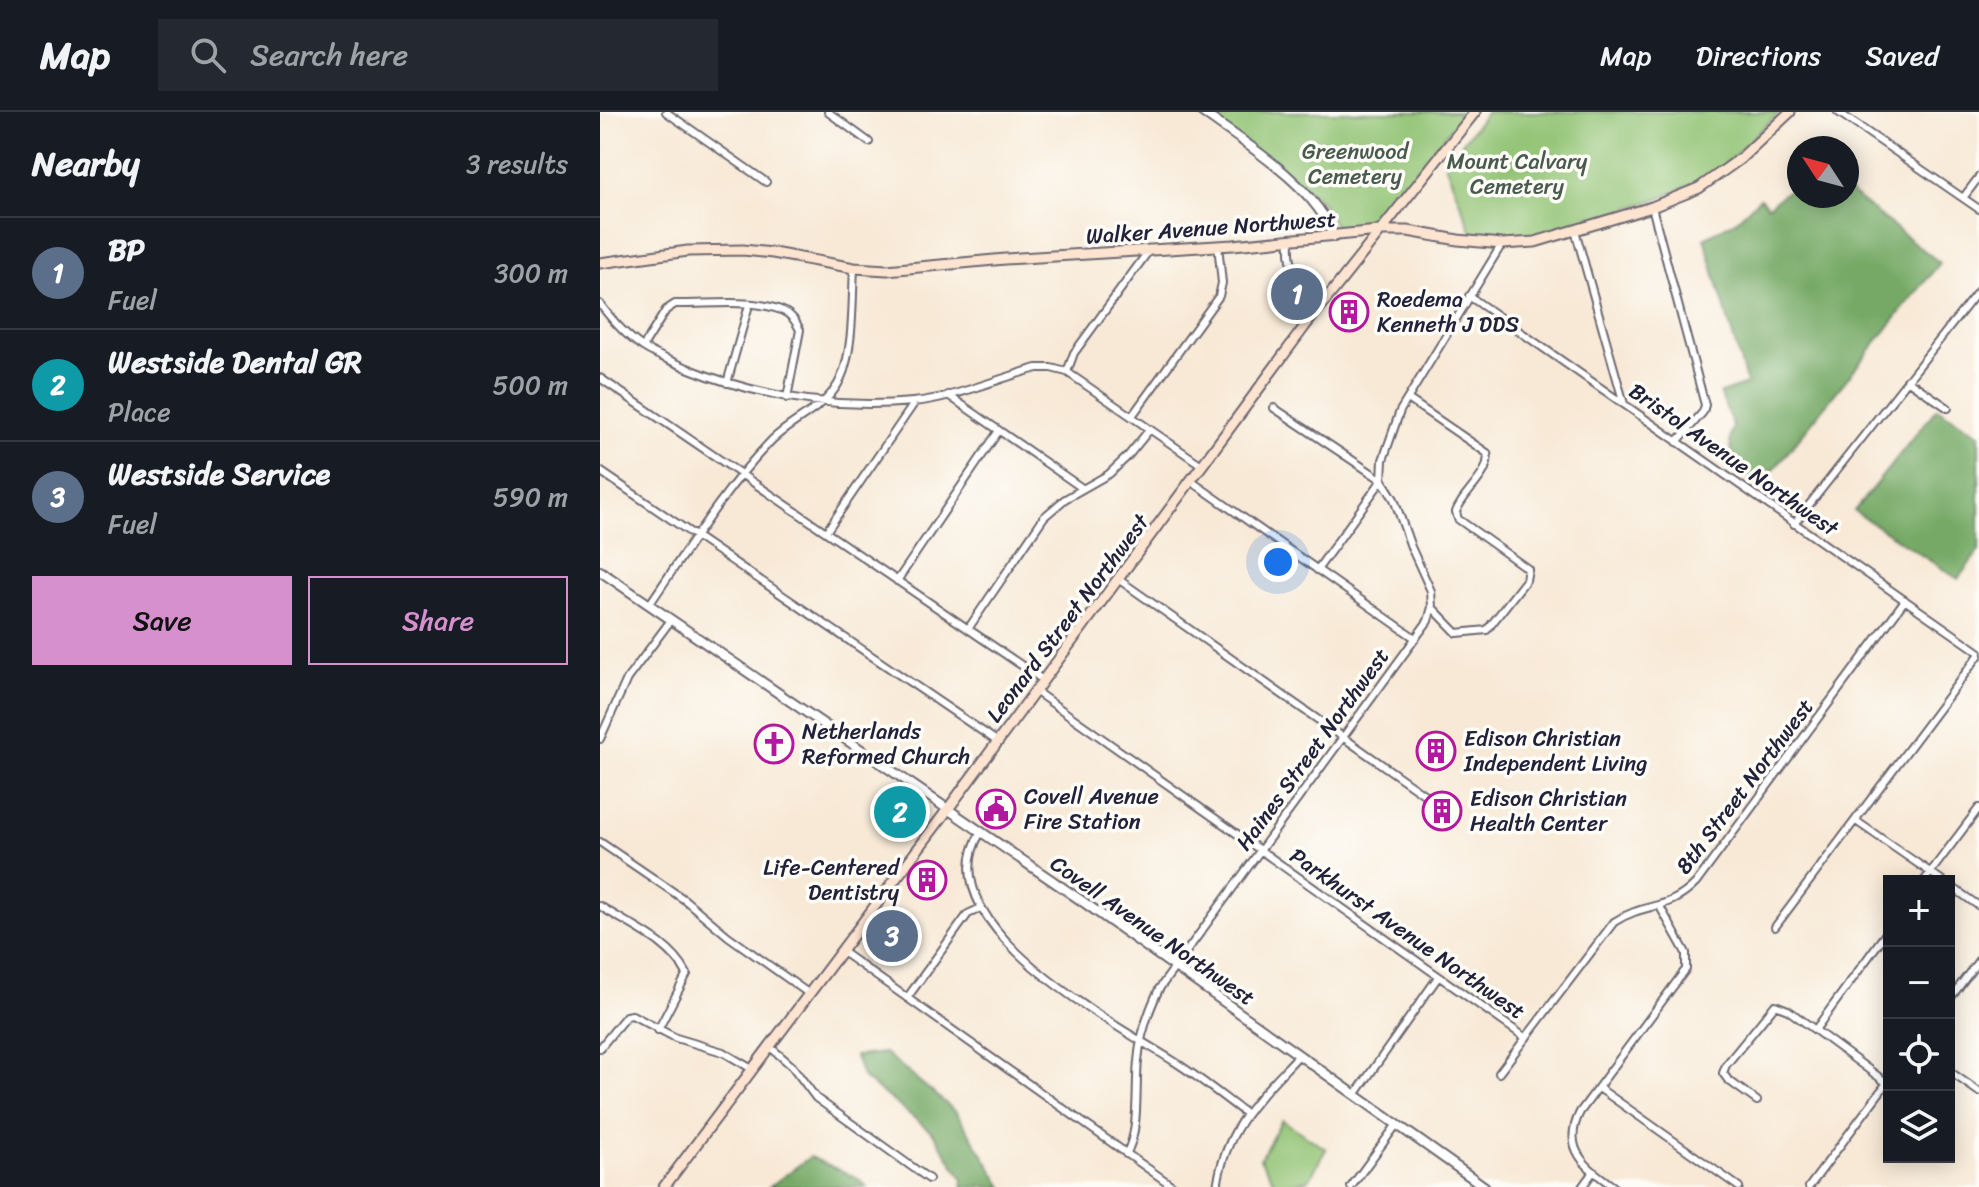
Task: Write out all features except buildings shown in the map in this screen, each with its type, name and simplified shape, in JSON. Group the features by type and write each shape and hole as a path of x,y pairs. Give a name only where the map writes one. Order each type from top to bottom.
{"main road":[{"name":"Leonard Street Northwest","path":"664,1187 1327,298 1475,112"},
{"name":"Walker Avenue Northwest","path":"600,263 688,251 743,250 854,268 887,270 1334,237 1379,231 1408,231 1502,244 1535,242 1652,207 1708,183 1740,159 1790,112"}],"street":[{"path":"666,112 766,182"},
{"path":"828,112 869,142"},
{"path":"1202,112 1305,192 1321,209 1334,237"},
{"path":"1838,112 1979,209"},
{"path":"1963,198 1979,177"},
{"path":"1652,207 1705,400 1703,412 1677,442"},
{"path":"1575,230 1624,404"},
{"path":"1290,240 1289,261 1292,269 1327,298"},
{"path":"1317,570 1382,480 1387,448 1400,411 1502,244"},
{"path":"1132,416 1219,296 1222,283 1218,245"},
{"path":"1067,372 1074,353 1150,249"},
{"path":"649,605 741,476 784,428 823,403 841,377 845,365 854,268"},
{"path":"1794,524 1979,290"},
{"name":"Bristol Avenue Northwest","path":"1469,296 1979,653"},
{"path":"600,304 616,324 643,347 727,383 787,398 823,403 915,402 1037,368 1067,372 1203,466"},
{"path":"643,347 666,310 675,304 749,305 782,310 794,318 800,330 787,398"},
{"path":"727,383 749,305"},
{"path":"600,378 1043,680"},
{"path":"1907,380 1948,408"},
{"path":"948,395 1082,488"},
{"path":"1274,408 1382,480 1394,499 1431,591 1432,607 1457,633 1480,633 1499,617 1526,580 1528,569 1458,519 1456,512 1465,495 1487,465 1487,453 1408,399"},
{"path":"826,532 915,402"},
{"path":"968,629 1044,517 1082,488 1109,474 1150,429"},
{"path":"897,581 998,432"},
{"path":"600,471 998,742"},
{"path":"1191,481 1415,638"},
{"name":"Covell Avenue Northwest","path":"600,571 1174,966 1485,1187"},
{"path":"1118,579 1428,797"},
{"name":"8th Street Northwest","path":"1499,1073 1614,922 1639,908 1680,899 1696,883 1905,600"},
{"name":"Haines Street Northwest","path":"1126,1154 1133,1135 1141,1041 1149,1009 1174,966 1428,621 1432,607"},
{"path":"600,739 627,679 671,620"},
{"path":"1775,927 1979,653"},
{"name":"Parkhurst Avenue Northwest","path":"1035,691 1526,1038"},
{"path":"1929,875 1979,808"},
{"path":"1856,821 1935,875"},
{"path":"981,832 973,845 969,862 971,883 981,908 1012,946 1058,986 1178,1064 1245,1113"},
{"path":"600,842 685,900 728,936 808,993"},
{"path":"1955,889 1979,906"},
{"path":"1614,1187 1579,1157 1573,1133 1580,1112 1686,969 1686,953 1659,905"},
{"path":"600,906 679,959 687,974 658,1030"},
{"path":"907,998 968,914 981,908"},
{"path":"1815,1030 1883,937"},
{"path":"840,951 1174,1187"},
{"path":"1955,992 1979,960"},
{"path":"1355,1095 1438,977"},
{"path":"1757,1101 1723,1073 1775,1005 1781,1006 1883,1078"},
{"path":"600,1048 626,1016 632,1015 676,1038 723,1052 752,1069"},
{"path":"769,1046 792,1066 816,1098 929,1179"},
{"path":"1217,1187 1225,1152 1245,1113 1299,1055"},
{"path":"1955,1075 1979,1092"},
{"path":"1599,1088 1739,1187"},
{"path":"1809,1187 1883,1089"},
{"path":"1351,1187 1397,1124"},
{"path":"1582,1187 1593,1172"}],"green space":[{"name":"Greenwood Cemetery","path":"1202,112 1464,112 1374,223 1336,227 1322,202"},
{"name":"Mount Calvary Cemetery","path":"1487,112 1780,112 1721,168 1702,180 1661,198 1543,235 1515,239 1472,233 1445,164"},
{"path":"1787,191 1787,208 1859,208 1859,199 1940,263 1759,488 1740,468 1730,444 1733,426 1720,393 1747,384 1704,238 1737,220 1760,198 1768,206"},
{"path":"1937,408 1979,434 1979,551 1958,579 1854,511"},
{"path":"885,1053 956,1112 1003,1187 962,1187 963,1179 933,1133 862,1077 855,1056"},
{"path":"1282,1120 1326,1149 1309,1180 1277,1186 1260,1159"},
{"path":"810,1157 856,1177 867,1187 769,1187"}],"place":[{"name":"BP","path":"1297,294"},
{"name":"Roedema Kenneth J DDS","path":"1349,312"},
{"name":"Netherlands Reformed Church","path":"774,744"},
{"name":"Edison Christian Independent Living","path":"1436,751"},
{"name":"Covell Avenue Fire Station","path":"996,809"},
{"name":"Edison Christian Health Center","path":"1442,811"},
{"name":"Westside Dental GR","path":"900,812"},
{"name":"Life-Centered Dentistry","path":"927,880"},
{"name":"Westside Service","path":"892,936"}]}
